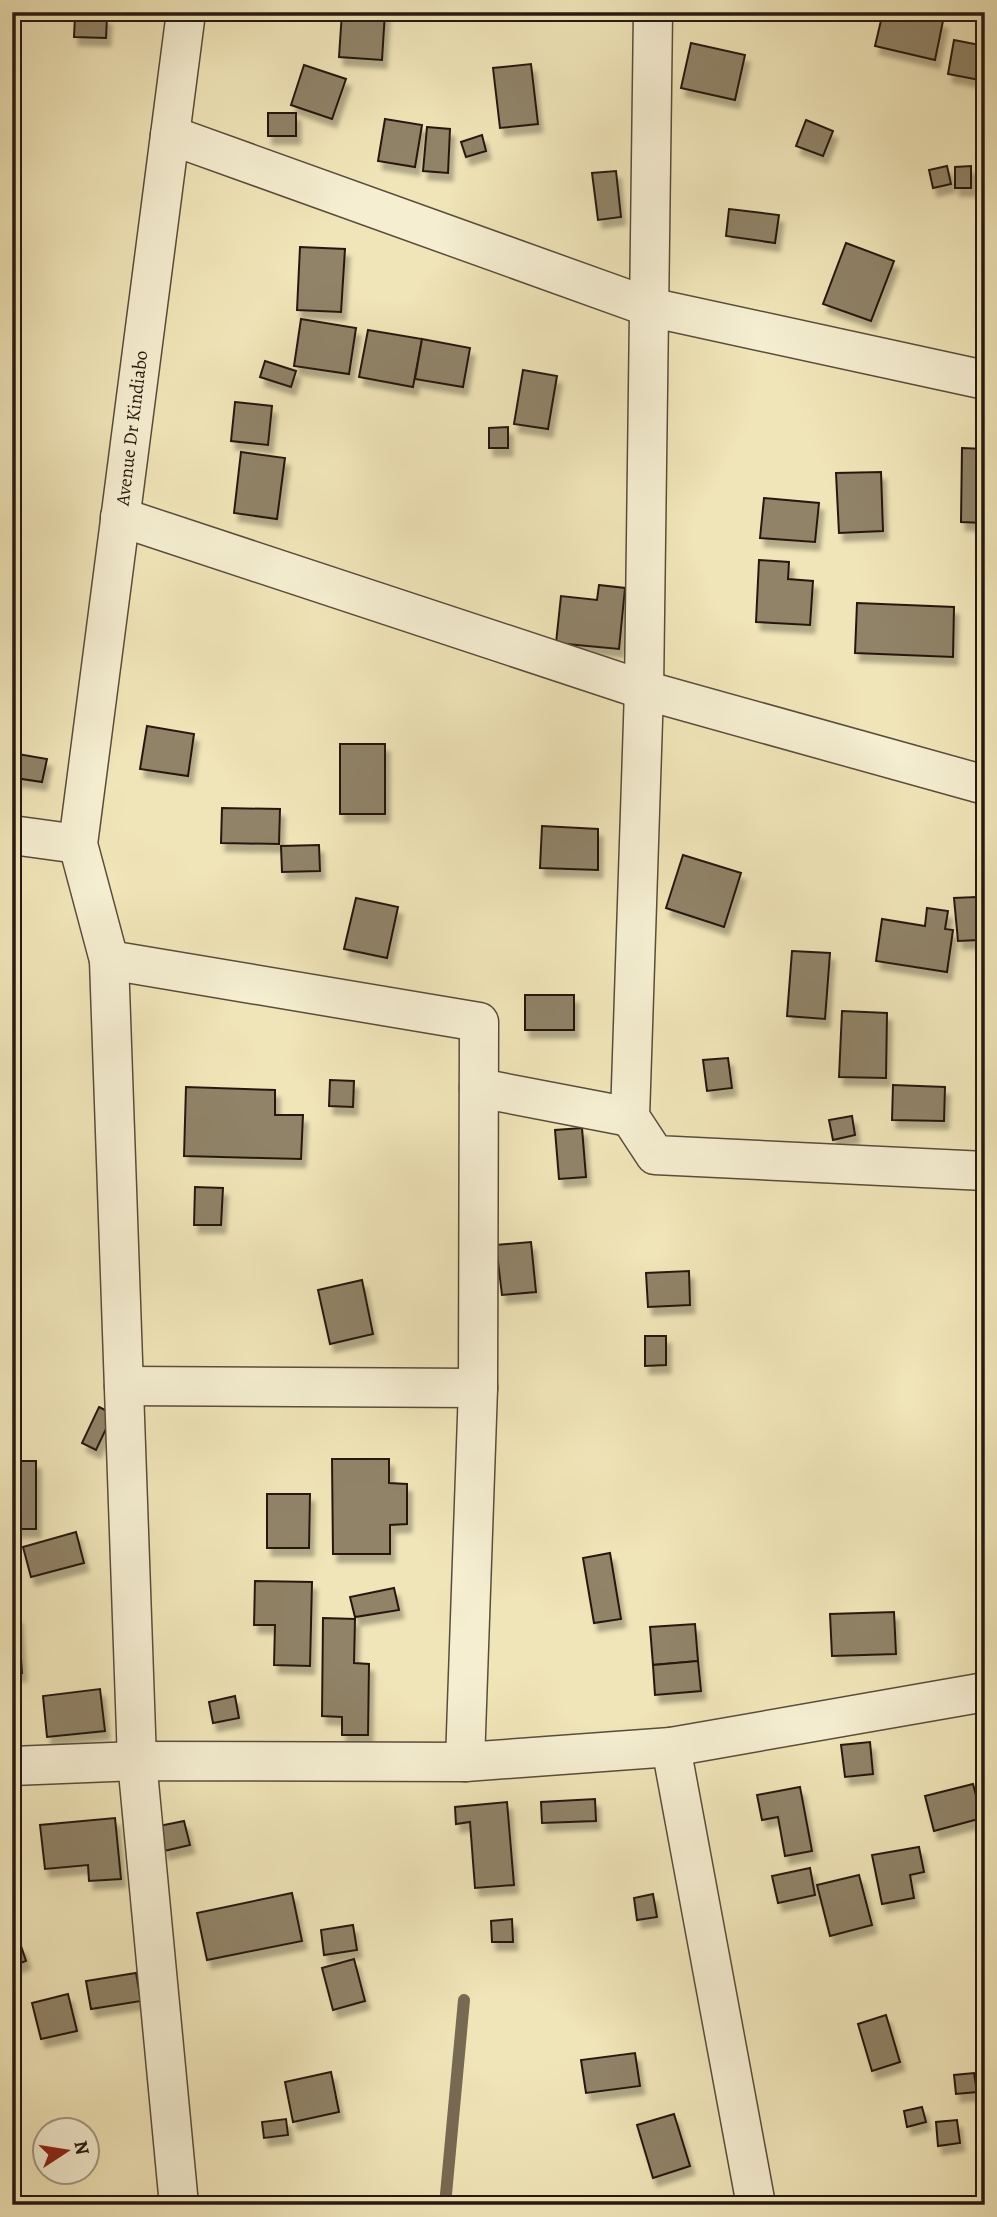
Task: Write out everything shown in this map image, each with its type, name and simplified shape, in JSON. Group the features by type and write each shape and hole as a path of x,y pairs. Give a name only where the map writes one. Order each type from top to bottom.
{"street":[{"name":"Avenue Dr Kindiabo","path":"78,844 186,12"},
{"path":"653,12 644,690 630,1117 655,1155 985,1171"},
{"path":"170,135 649,307 985,380"},
{"path":"120,517 644,690 985,785"},
{"path":"12,835 78,844 109,960 137,1761 179,2205"},
{"path":"109,960 479,1023 478,1388 466,1762"},
{"path":"479,1088 630,1117"},
{"path":"124,1386 478,1388"},
{"path":"12,1766 137,1761 466,1762 671,1748 985,1692"},
{"path":"671,1748 756,2205"}],"building":[{"path":"342,12 385,12 382,60 339,57"},
{"path":"883,12 905,12 943,21 935,60 875,46"},
{"path":"75,15 107,17 106,38 74,37"},
{"path":"954,40 985,46 985,81 948,74"},
{"path":"691,43 745,55 735,100 681,88"},
{"path":"531,64 538,124 500,128 493,68"},
{"path":"304,65 346,79 332,119 291,105"},
{"path":"268,113 296,113 296,136 268,136"},
{"path":"385,119 422,125 415,167 378,161"},
{"path":"806,120 833,131 823,156 796,146"},
{"path":"427,127 450,129 448,173 423,171"},
{"path":"482,135 486,151 466,157 461,142"},
{"path":"947,166 951,184 933,188 929,170"},
{"path":"971,166 971,188 955,188 955,167"},
{"path":"616,171 621,217 598,220 592,173"},
{"path":"729,209 779,215 775,243 726,236"},
{"path":"846,243 894,261 871,321 823,304"},
{"path":"300,247 345,249 341,312 297,310"},
{"path":"301,319 356,328 349,374 294,366"},
{"path":"368,330 422,339 413,387 359,377"},
{"path":"422,339 470,348 463,387 415,379"},
{"path":"265,361 296,371 291,387 260,377"},
{"path":"523,370 557,376 548,429 514,424"},
{"path":"235,402 272,406 268,445 231,441"},
{"path":"508,427 508,448 489,448 489,428"},
{"path":"962,448 985,449 985,523 961,522"},
{"path":"241,452 285,458 277,519 234,513"},
{"path":"881,472 883,531 839,533 836,473"},
{"path":"764,498 819,503 815,542 760,538"},
{"path":"759,560 789,562 788,579 813,581 810,625 756,622"},
{"path":"599,585 625,588 619,649 556,643 561,596 597,600"},
{"path":"857,603 954,607 953,657 855,653"},
{"path":"147,726 194,734 188,776 140,769"},
{"path":"340,744 385,744 385,814 340,814"},
{"path":"12,753 47,759 42,782 15,778 12,797"},
{"path":"222,808 280,809 279,844 221,843"},
{"path":"542,826 598,829 598,870 540,868"},
{"path":"319,845 320,871 282,872 281,846"},
{"path":"683,855 741,873 724,927 666,908"},
{"path":"976,897 979,940 958,941 954,898"},
{"path":"356,898 398,907 387,958 344,949"},
{"path":"927,908 948,911 945,929 953,930 947,972 876,961 882,919 925,926"},
{"path":"792,951 830,953 825,1019 787,1016"},
{"path":"525,995 574,995 574,1030 525,1030"},
{"path":"842,1011 887,1013 886,1078 839,1077"},
{"path":"728,1058 732,1088 707,1091 703,1060"},
{"path":"330,1080 354,1081 353,1107 329,1106"},
{"path":"893,1085 945,1087 944,1121 892,1120"},
{"path":"186,1087 275,1090 275,1115 303,1115 301,1159 184,1156"},
{"path":"852,1116 855,1135 833,1140 829,1120"},
{"path":"582,1128 586,1177 559,1179 555,1130"},
{"path":"195,1187 223,1188 221,1225 194,1225"},
{"path":"531,1242 536,1292 502,1295 496,1245"},
{"path":"689,1271 690,1305 648,1307 646,1273"},
{"path":"362,1280 373,1334 330,1344 318,1290"},
{"path":"645,1336 666,1336 666,1365 645,1366"},
{"path":"99,1407 113,1414 96,1450 82,1443"},
{"path":"332,1459 389,1459 389,1483 407,1484 407,1524 390,1525 390,1554 333,1554"},
{"path":"12,1461 36,1461 36,1529 12,1529"},
{"path":"267,1494 310,1494 309,1548 267,1548"},
{"path":"76,1532 84,1563 31,1577 23,1547"},
{"path":"610,1553 621,1619 594,1623 583,1558"},
{"path":"255,1581 312,1582 310,1666 274,1665 275,1625 254,1625"},
{"path":"394,1588 399,1610 355,1617 350,1597"},
{"path":"894,1612 896,1654 832,1656 830,1614"},
{"path":"12,1616 18,1616 22,1673 12,1673"},
{"path":"323,1618 355,1619 354,1663 369,1664 368,1735 342,1735 342,1717 322,1716"},
{"path":"695,1624 698,1661 653,1665 650,1627"},
{"path":"698,1661 701,1691 655,1695 653,1665"},
{"path":"100,1689 105,1731 47,1737 43,1696"},
{"path":"235,1696 239,1718 213,1723 209,1702"},
{"path":"870,1742 873,1774 845,1777 841,1745"},
{"path":"973,1784 982,1818 934,1831 925,1796"},
{"path":"800,1787 812,1851 785,1856 778,1817 762,1820 757,1795"},
{"path":"595,1799 596,1821 542,1823 541,1802"},
{"path":"507,1802 514,1885 475,1888 470,1822 456,1824 455,1807"},
{"path":"115,1818 121,1879 89,1881 88,1865 45,1869 40,1825"},
{"path":"184,1821 190,1845 164,1851 159,1826"},
{"path":"919,1847 924,1872 910,1875 914,1898 882,1904 872,1855"},
{"path":"810,1868 815,1895 778,1903 772,1876"},
{"path":"859,1875 872,1925 830,1936 817,1885"},
{"path":"292,1893 302,1941 207,1960 197,1913"},
{"path":"653,1894 657,1917 637,1920 634,1898"},
{"path":"512,1919 513,1942 492,1942 491,1921"},
{"path":"353,1925 357,1950 324,1955 321,1930"},
{"path":"21,1946 26,1961 12,1966 12,1948"},
{"path":"354,1959 365,2001 333,2010 322,1968"},
{"path":"136,1973 141,2001 91,2009 86,1981"},
{"path":"68,1994 77,2031 41,2039 32,2003"},
{"path":"886,2015 900,2062 872,2071 858,2024"},
{"path":"635,2053 640,2086 586,2093 581,2060"},
{"path":"331,2072 339,2112 293,2122 285,2082"},
{"path":"974,2073 977,2092 956,2094 954,2075"},
{"path":"922,2107 926,2122 907,2127 904,2111"},
{"path":"674,2114 690,2166 653,2178 637,2125"},
{"path":"286,2119 288,2135 264,2138 262,2122"},
{"path":"957,2120 960,2143 938,2146 936,2122"}],"waterway":[{"path":"445,2205 464,2000"}]}
